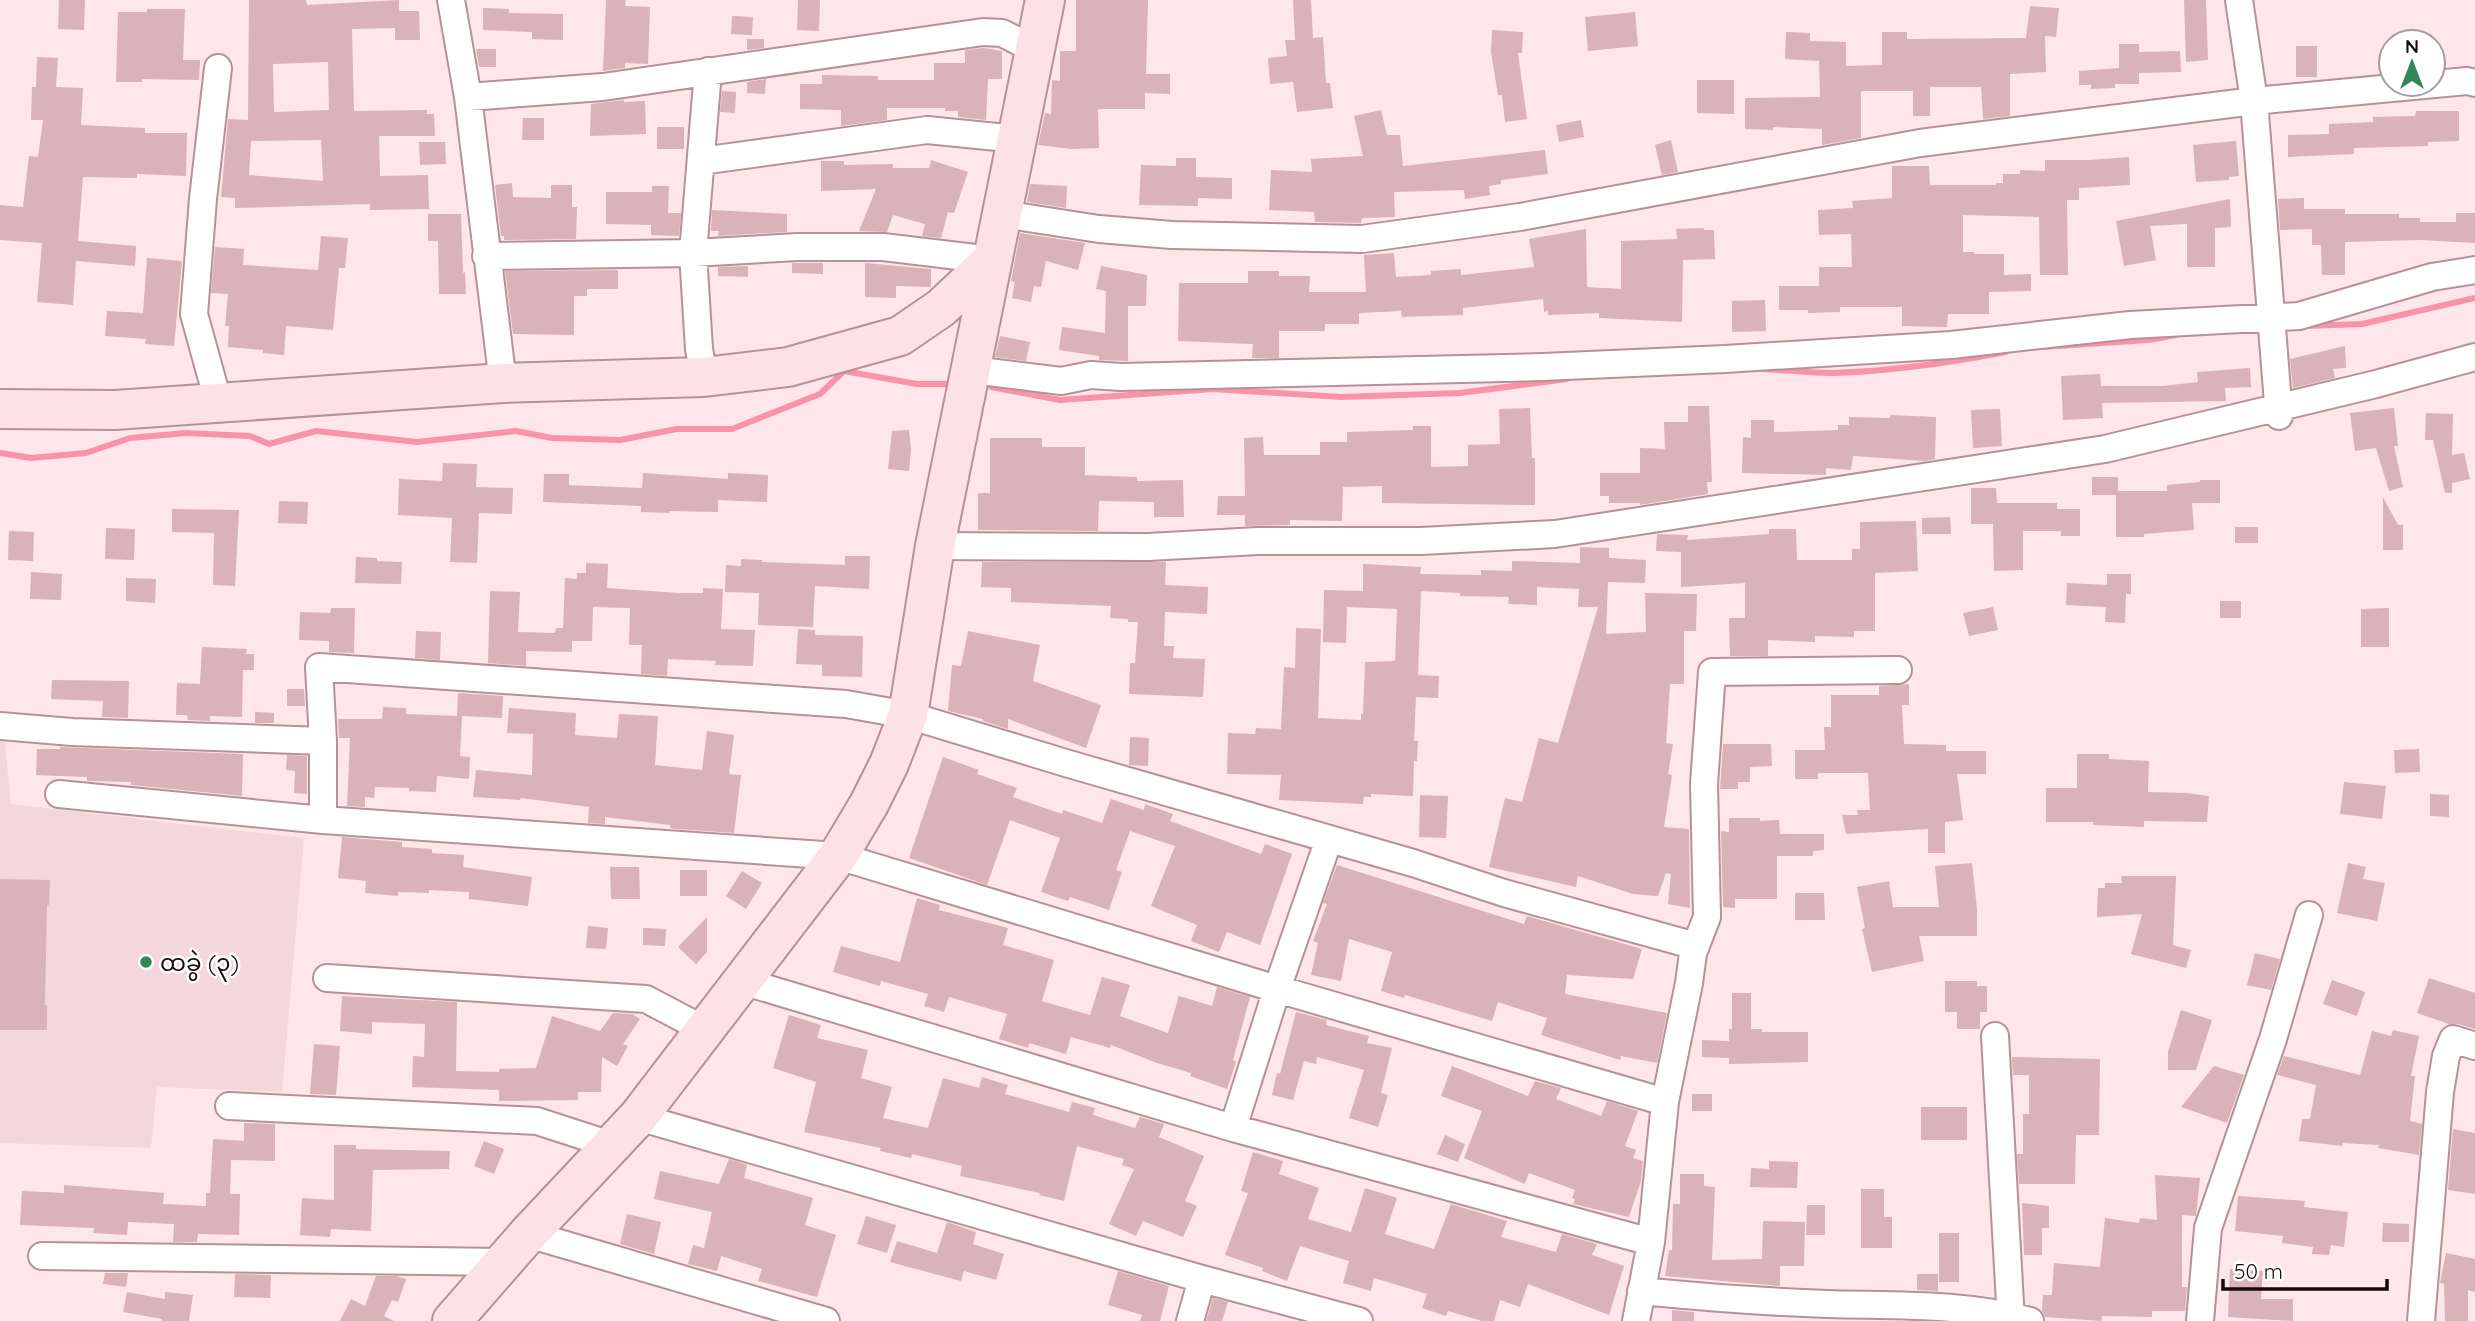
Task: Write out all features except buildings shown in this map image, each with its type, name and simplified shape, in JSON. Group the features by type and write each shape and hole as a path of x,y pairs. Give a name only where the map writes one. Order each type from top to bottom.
{"street":[{"path":"451,0 468,97 503,383"},
{"path":"452,1321 515,1248 638,1117 838,856 889,764 908,715 935,546 1045,0"},
{"path":"2239,0 2254,101 2278,412"},
{"path":"468,97 603,87 983,32 1002,33 1035,50"},
{"path":"218,68 194,314 218,401"},
{"path":"704,377 698,335 693,253 708,71"},
{"path":"1002,214 1098,229 1172,235 1362,239 1520,217 1920,143 2254,101 2475,83"},
{"path":"701,161 926,130 1017,139"},
{"path":"486,257 693,253 797,247 883,247 992,260"},
{"path":"0,409 115,410 503,383 704,377 788,367 900,336 941,308 992,260"},
{"path":"972,370 1061,382 1091,375 1121,377 1571,365 1725,359 1951,345 2130,325 2299,316 2432,277 2475,270"},
{"path":"935,546 1148,547 1258,541 1421,541 1555,534 2105,449 2278,412 2475,357"},
{"path":"323,820 319,667 796,699 846,704 908,715 1413,863 1504,893 1696,946"},
{"path":"1636,1321 1651,1242 1665,1102 1693,953 1707,917 1704,785 1712,672 1898,670"},
{"path":"0,726 72,732 323,741"},
{"path":"59,794 323,820 838,856 1277,989 1665,1102"},
{"path":"1233,1128 1329,839"},
{"path":"2200,1321 2208,1228 2273,1039 2309,915"},
{"path":"327,978 646,999 705,1030"},
{"path":"741,981 1233,1128 1651,1242"},
{"path":"1641,1292 1777,1303 1955,1308 2018,1319 1995,1036"},
{"path":"2421,1321 2440,1092 2446,1056 2454,1040 2475,1046"},
{"path":"229,1106 537,1121 611,1145"},
{"path":"638,1117 1202,1279 1359,1321"},
{"path":"42,1256 515,1248 826,1321"},
{"path":"1190,1321 1202,1279"}],"shaded area":[{"name":"ထခွဲ (၃)","path":"0,735 4,735 11,804 304,838 282,1092 157,1087 151,1148 0,1143"}],"waterway":[{"path":"2306,326 2362,324 2475,298"},
{"path":"2041,347 2149,340 2176,335"},
{"path":"1763,369 1855,372 1920,366 2006,352"},
{"path":"0,453 31,458 86,453 130,438 186,433 250,436 269,444 316,431 417,442 516,431 552,438 620,440 677,429 732,429 820,394 844,371 917,384 955,384"},
{"path":"991,387 1060,400 1213,389 1341,397 1460,393 1567,379"}],"place":[{"name":"ထခွဲ (၃)","path":"146,962"}]}
